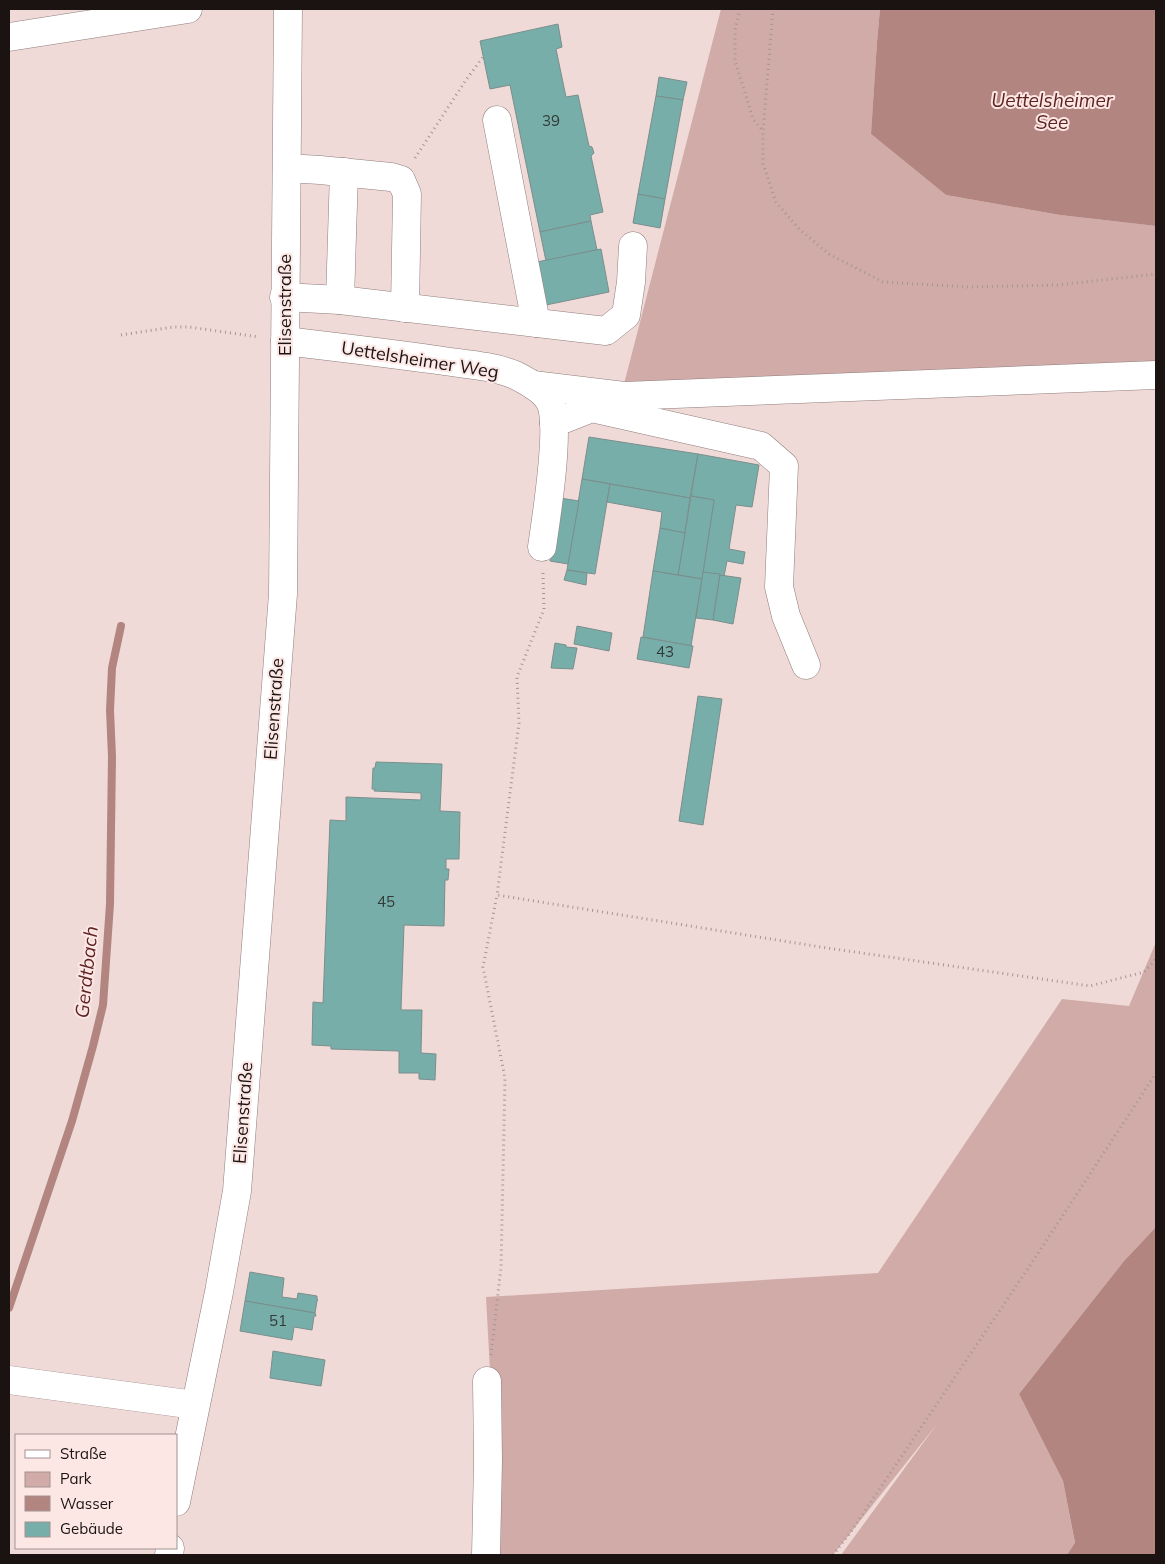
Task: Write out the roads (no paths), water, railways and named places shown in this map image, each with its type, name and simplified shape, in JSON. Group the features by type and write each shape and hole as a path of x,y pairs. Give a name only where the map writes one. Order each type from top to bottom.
{"street":[{"path":"9,37 188,9"},
{"name":"Elisenstraße","path":"178,1492 219,1292 237,1191 283,594 284,297 288,9"},
{"path":"497,120 536,323"},
{"path":"287,168 344,172 401,180 407,194 405,308"},
{"path":"340,300 344,172"},
{"path":"284,297 340,300 606,331 626,315 631,282 632,246"},
{"name":"Uettelsheimer Weg","path":"285,341 375,351 489,368 514,375 533,385 549,400 554,423 553,456 542,547"},
{"path":"533,385 624,396 1156,376"},
{"path":"554,423 592,408 762,446 784,466 779,587 786,616 806,665"},
{"path":"9,1380 195,1405"},
{"path":"486,1555 488,1381"}],"water":[{"name":"Uettelsheimer See","path":"880,9 1156,9 1156,226 1060,215 946,195 871,134"},
{"path":"1156,1227 1156,1555 1067,1555 1075,1543 1063,1481 1019,1394 1124,1261"}],"waterway":[{"name":"Gerdtbach","path":"9,1308 72,1121 103,1005 110,904 112,757 110,710 112,668 121,626"}]}
